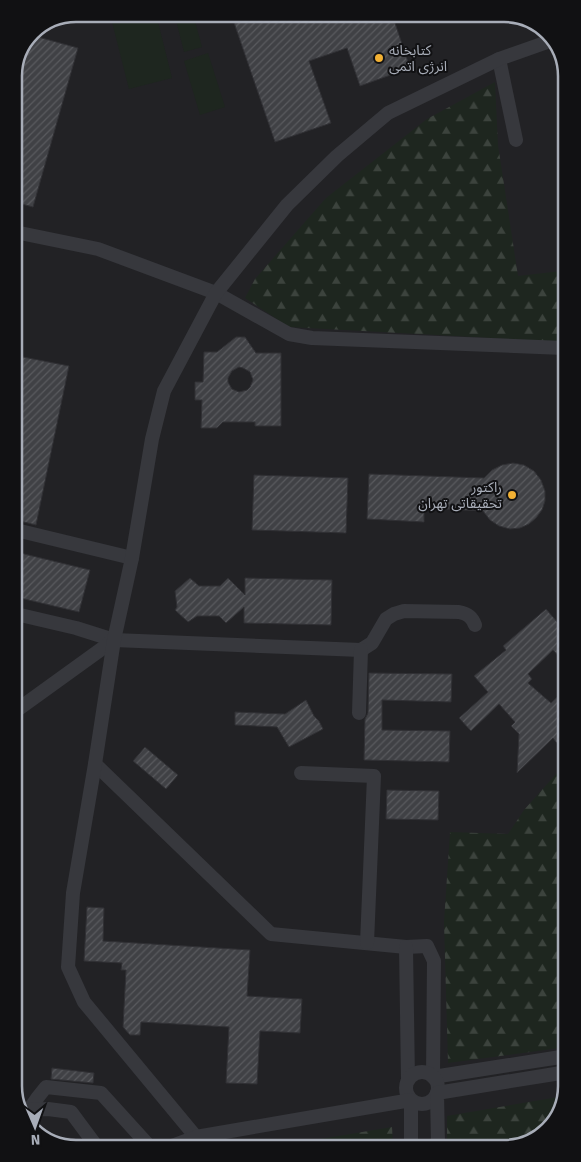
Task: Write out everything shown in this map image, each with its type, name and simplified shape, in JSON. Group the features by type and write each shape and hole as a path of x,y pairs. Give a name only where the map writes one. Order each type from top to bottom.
{"lane":[{"path":"196,1138 84,1002 68,967 73,893 114,640 132,558 152,439 164,391 216,293 287,205 337,156 388,112 500,59 546,42"},
{"path":"500,59 516,140"},
{"path":"23,234 98,249 216,293 289,334 312,338 558,348"},
{"path":"23,532 132,558"},
{"path":"22,616 76,628 114,640 361,650 372,643 386,619 404,611 459,612 467,614 473,619 475,625"},
{"path":"22,706 114,640"},
{"path":"359,713 361,650"},
{"path":"95,764 271,934 406,947 427,946 434,961 434,1077"},
{"path":"301,773 374,776 367,943"},
{"path":"406,947 407,1096 415,1103 426,1104 435,1098 437,1093"},
{"path":"434,1077 558,1057"},
{"path":"408,1080 411,1076 420,1072 430,1074 438,1084 438,1140"},
{"path":"437,1093 558,1073"},
{"path":"30,1112 38,1096 46,1087 101,1093 143,1139"},
{"path":"192,1139 410,1100"},
{"path":"410,1100 412,1140"},
{"path":"31,1114 48,1109 71,1112 92,1139"}],"shaded area":[{"path":"76,22 508,23 522,25 535,32 547,43 554,56 558,76 558,1093 556,1103 549,1116 540,1126 525,1135 505,1140 73,1139 59,1137 46,1130 36,1121 27,1106 22,1086 23,73 24,62 28,52 38,38 56,27"}],"green space":[{"path":"112,22 158,22 172,78 129,89"},
{"path":"177,22 195,22 202,47 184,52"},
{"path":"208,53 225,107 200,115 184,61"},
{"path":"495,82 498,145 518,276 558,271 558,342 289,327 245,298 255,279 326,198 427,119"},
{"path":"558,772 558,1048 448,1063 444,922 450,832 508,834 524,810"},
{"path":"557,1097 553,1110 540,1126 525,1135 505,1140 447,1140 447,1116"},
{"path":"392,1127 393,1140 317,1140"}],"building":[{"path":"234,22 395,23 410,68 360,86 347,48 309,61 331,123 275,142"},
{"path":"39,37 78,48 33,207 23,204 23,73 24,62 28,52"},
{"path":"236,337 245,337 256,353 281,353 281,426 255,426 255,422 223,422 217,428 201,428 202,400 195,400 195,382 203,382 204,352 217,352","holes":["239,367 250,372 253,380 247,390 239,392 232,389 228,378 232,371"]},
{"path":"23,358 69,366 36,525 23,522"},
{"path":"513,463 524,465 534,471 541,480 545,491 545,501 542,510 529,524 520,528 510,529 499,526 490,520 483,511 424,508 424,522 367,519 369,474 484,478 492,470 502,465"},
{"path":"254,475 348,478 346,533 252,530"},
{"path":"23,554 90,570 79,612 22,599"},
{"path":"190,578 199,586 220,586 228,578 245,595 245,578 332,580 331,625 244,623 244,607 226,623 219,616 197,616 188,622 175,610 177,607 175,591"},
{"path":"546,609 558,623 558,655 553,650 528,674 532,679 528,683 551,703 558,696 558,745 553,738 517,773 519,734 511,726 515,722 499,704 471,731 459,718 488,692 474,676 506,650 503,646"},
{"path":"369,673 452,674 451,702 382,700 382,730 450,731 449,762 364,760"},
{"path":"306,700 323,729 289,747 277,727 235,725 235,712 285,714"},
{"path":"145,747 178,775 166,789 133,761"},
{"path":"387,790 439,791 438,820 386,819"},
{"path":"87,907 104,908 103,941 250,950 247,996 302,999 300,1033 260,1031 257,1084 226,1083 229,1027 141,1022 140,1035 130,1035 123,1027 126,970 121,970 122,963 84,961"},
{"path":"52,1068 94,1073 93,1083 51,1079"}],"place":[{"name":"کتابخانه انرژی اتمی","path":"379,58"},
{"name":"راکتور تحقیقاتی تهران","path":"512,495"}]}
